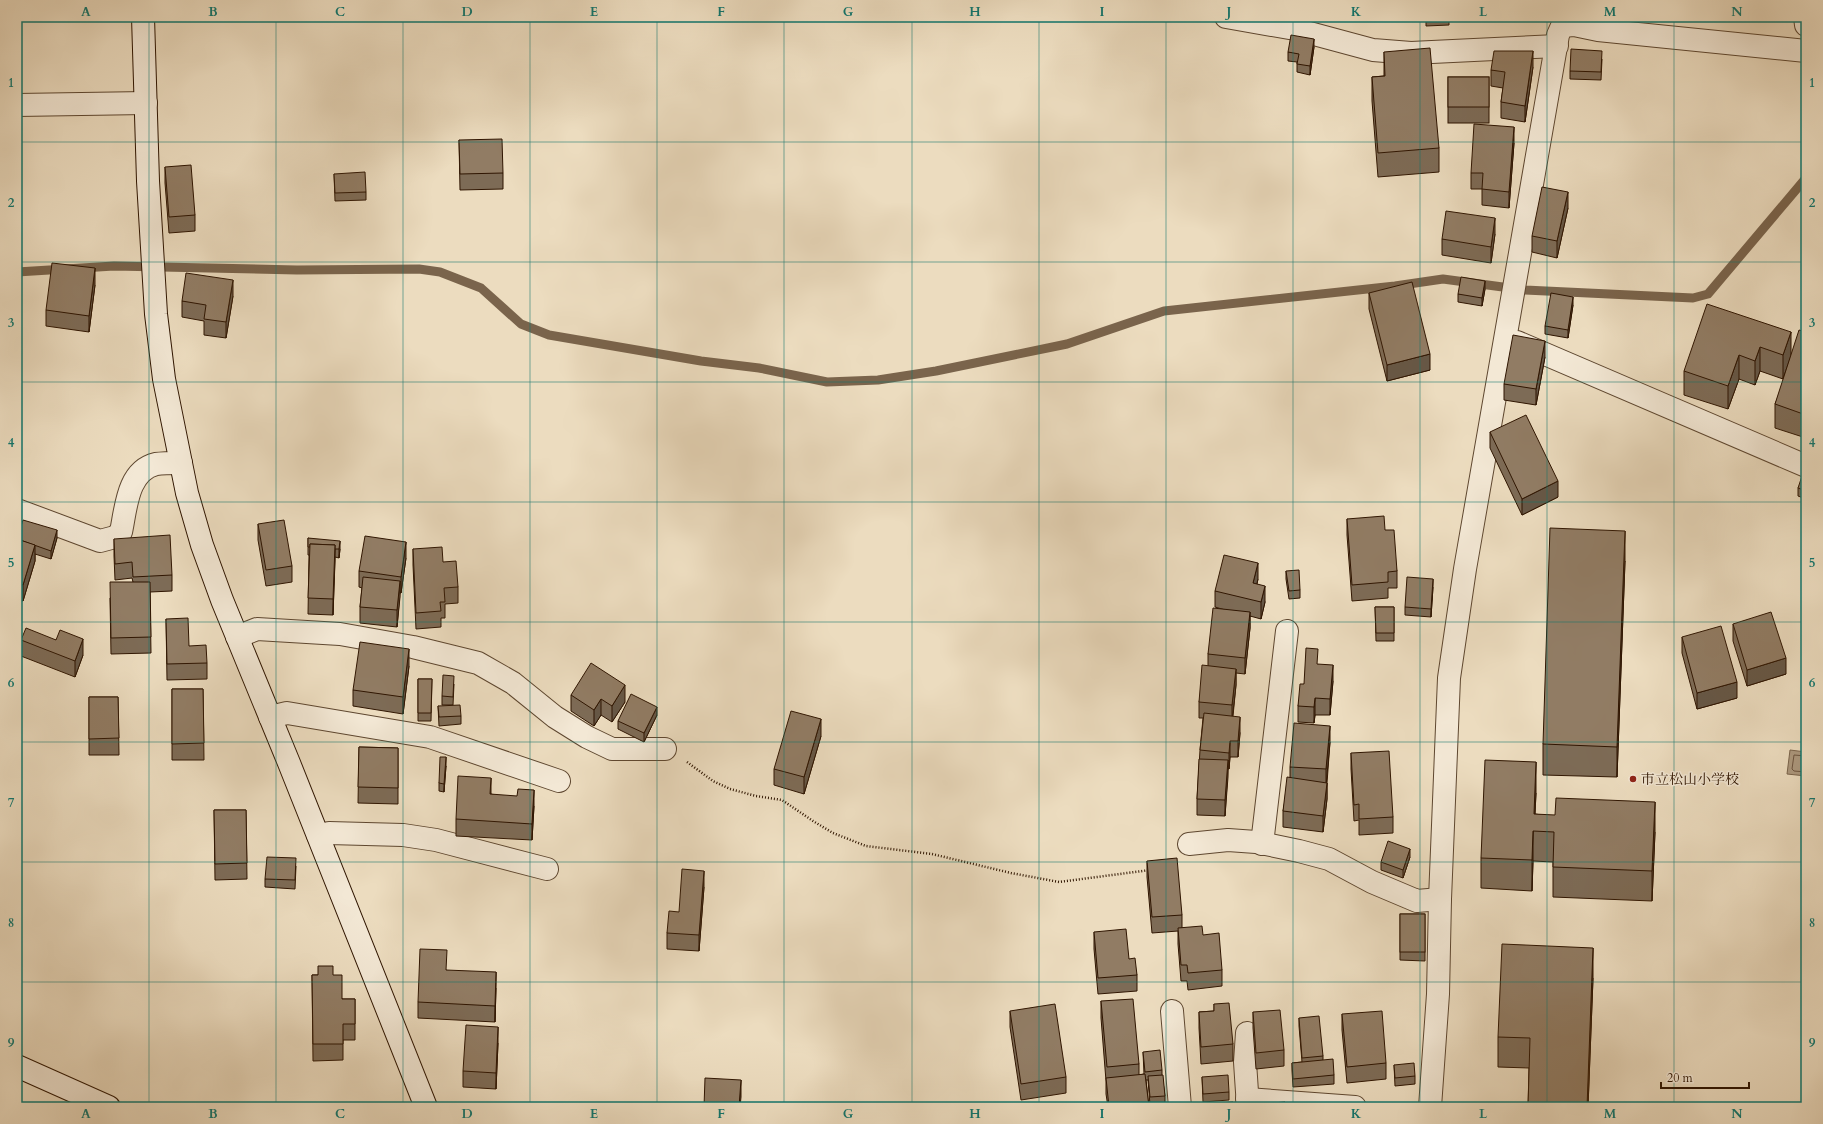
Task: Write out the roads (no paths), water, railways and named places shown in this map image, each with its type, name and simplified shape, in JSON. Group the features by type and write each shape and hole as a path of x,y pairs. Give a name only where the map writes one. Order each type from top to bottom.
{"street":[{"path":"143,17 148,181 156,314 164,379 187,493 202,545 237,637 318,835 426,1107"},
{"path":"1226,17 1295,29 1373,50 1411,53 1557,46"},
{"path":"1805,17 1806,25"},
{"path":"1430,1107 1438,994 1440,899 1449,678 1465,569 1558,35 1562,26 1574,25 1598,30 1806,51"},
{"path":"17,104 146,103"},
{"path":"1505,336 1806,466"},
{"path":"17,510 100,541 115,538 121,532 131,486 140,472 155,464 181,463"},
{"path":"237,637 257,629 340,634 414,647 478,663 513,683 555,717 580,733 612,749 665,749"},
{"path":"1262,844 1287,631"},
{"path":"270,717 288,713 430,738 559,781"},
{"path":"318,835 402,835 436,840 547,869"},
{"path":"1189,844 1228,840 1262,844 1329,859 1372,882 1417,901 1440,899"},
{"path":"1172,1011 1180,1107"},
{"path":"1247,1033 1245,1062 1247,1103 1355,1107"},
{"path":"17,1066 109,1107"}],"water":[{"path":"1790,750 1806,752 1806,776 1787,774"}],"waterway":[{"path":"17,272 114,266 297,270 419,269 440,272 481,288 521,324 549,335 701,361 759,368 827,382 878,380 936,371 1067,344 1164,311 1395,286 1443,279 1525,290 1693,298 1708,294 1806,178"}],"place":[{"name":"市立松山小学校","path":"1633,779"}]}
